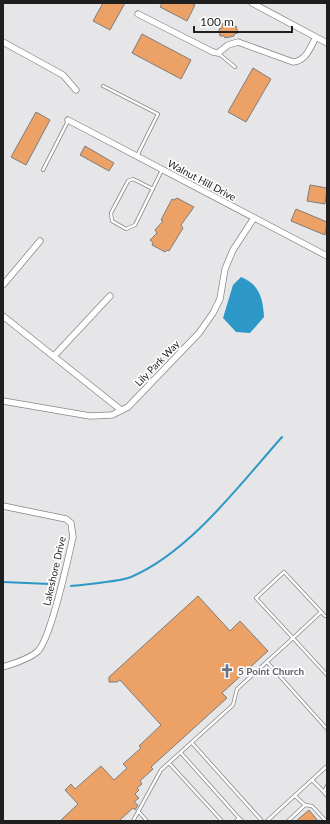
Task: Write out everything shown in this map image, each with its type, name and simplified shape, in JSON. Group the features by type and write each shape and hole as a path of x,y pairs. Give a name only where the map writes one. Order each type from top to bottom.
{"street":[{"path":"252,3 327,43"},
{"path":"138,14 213,52 218,53 228,45 238,42 293,62 298,62 303,59 316,37"},
{"path":"3,42 63,75 76,90"},
{"name":"Walnut Hill Drive","path":"68,120 327,256"},
{"name":"Lily Park Way","path":"3,401 90,416 112,415 128,407 199,333 213,313 220,299 225,269 233,250 254,218"},
{"path":"3,285 40,241"},
{"path":"54,356 110,296"},
{"path":"3,316 121,410"},
{"name":"Lakeshore Drive","path":"3,506 66,519 71,523 73,537 50,626 38,651 30,657 3,668"}],"lane":[{"path":"218,53 235,67"},
{"path":"103,86 158,114 137,156"},
{"path":"43,170 68,120"},
{"path":"153,189 133,179 128,181 111,213 112,221 126,229 135,225 163,170"},
{"path":"326,617 284,572 256,598 327,675"},
{"path":"133,821 161,770 233,705 237,689 321,612"},
{"path":"267,662 327,729"},
{"path":"192,743 262,821"},
{"path":"180,753 242,821"},
{"path":"169,763 222,821"},
{"path":"267,821 327,766"},
{"path":"312,780 327,796"},
{"path":"324,792 327,786"},
{"path":"295,796 305,805 312,806 326,821"},
{"path":"288,821 305,805"},
{"path":"138,811 147,821"},
{"path":"236,821 239,818"}],"water":[{"path":"241,277 256,288 263,304 264,317 250,333 236,332 223,318 233,285"}],"building":[{"path":"103,3 125,3 110,30 93,21"},
{"path":"162,3 191,3 195,5 187,21 160,7"},
{"path":"230,22 232,27 236,26 238,33 234,34 234,36 225,38 224,36 220,36 219,29 222,28 222,24"},
{"path":"142,34 191,60 181,79 132,53"},
{"path":"253,68 271,79 246,122 228,112"},
{"path":"36,112 50,120 26,165 11,157"},
{"path":"85,146 114,163 109,171 80,155"},
{"path":"310,185 327,188 325,204 307,201"},
{"path":"177,198 194,207 181,225 183,228 169,251 167,250 165,252 152,245 153,243 150,240 157,233 155,230 163,221 161,220 172,199 174,200"},
{"path":"296,209 327,222 325,235 291,221"},
{"path":"198,596 230,631 240,621 268,651 222,693 227,698 151,767 153,769 140,781 142,784 137,788 139,790 135,794 139,798 134,802 138,805 135,810 133,808 119,821 60,821 78,804 65,790 71,784 75,789 101,766 114,780 127,768 123,764 141,748 139,746 161,725 120,680 117,682 109,682 109,677"},
{"path":"309,810 318,821 296,821"}],"waterway":[{"path":"71,586 125,579 153,566 194,534 232,495 282,437"},
{"path":"3,582 50,584"}],"place":[{"name":"5 Point Church","path":"227,671"}]}
